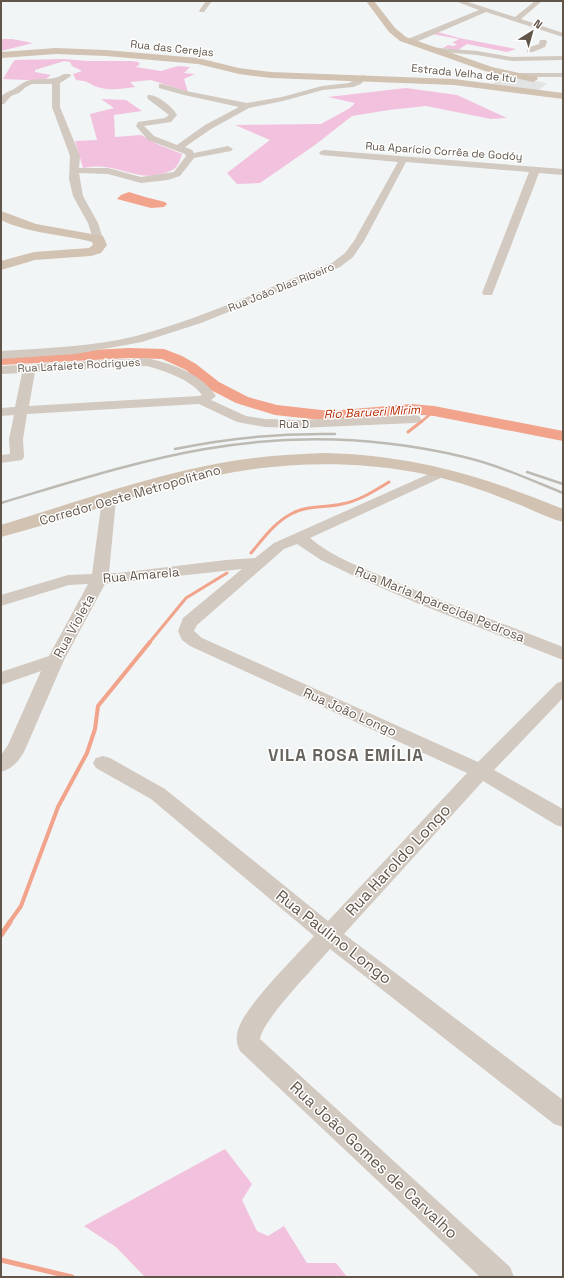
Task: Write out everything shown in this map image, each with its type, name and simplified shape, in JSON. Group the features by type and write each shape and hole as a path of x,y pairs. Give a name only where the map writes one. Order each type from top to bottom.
{"main road":[{"path":"370,1 392,30 403,39 473,64 513,75 563,85"},
{"name":"Rua das Cerejas","path":"1,55 35,51 77,51 198,61 244,72 271,75 328,78 363,77"},
{"name":"Estrada Velha de Itu","path":"363,77 454,82 563,96"},
{"path":"1,215 17,224 29,227 98,239 100,245 99,248 91,252 34,256 1,266"},
{"path":"1,525 109,492 211,464 303,454 350,453 393,456 446,466 517,488 563,507"},
{"name":"Corredor Oeste Metropolitano","path":"1,531 177,479 211,471 264,463 321,460 394,463 440,473 486,485 563,516"},
{"path":"440,473 450,471 517,488"}],"street":[{"path":"202,11 209,1"},
{"path":"458,1 470,3 485,10 563,35"},
{"path":"516,20 539,1"},
{"path":"411,41 485,10"},
{"path":"530,50 546,42 532,32 532,26"},
{"path":"555,32 563,26"},
{"path":"431,49 477,53 517,60 563,58"},
{"path":"513,75 563,75"},
{"path":"1,102 8,94 23,85 31,82 56,82 67,76"},
{"path":"178,148 196,137 208,127 247,106 282,99 322,88 350,85 358,82 363,77"},
{"path":"56,82 56,107 75,156 74,179 78,196 90,217 98,239"},
{"path":"162,86 184,93 215,98 247,106"},
{"path":"151,98 171,111 173,115 168,120 144,123 140,126 151,138 189,152 191,156"},
{"path":"75,171 98,170 108,171 141,180 156,179 177,174 191,156 228,149"},
{"name":"Rua Aparício Corrêa de Godóy","path":"324,153 563,172"},
{"name":"Rua João Dias Ribeiro","path":"153,334 196,320 293,283 342,261 349,255 359,241 403,160"},
{"path":"488,293 535,170"},
{"name":"Rua Lafaiete Rodrigues","path":"1,355 76,350 131,340 153,334"},
{"name":"Rua Lafaiete Rodrigues","path":"1,370 133,362 159,364 203,388 209,396 201,400"},
{"path":"1,458 17,457 16,439 28,368"},
{"path":"1,412 201,400"},
{"name":"Rua D","path":"201,400 242,419 265,423 299,424 414,419"},
{"path":"259,563 279,546 440,473"},
{"name":"Rua Violeta","path":"1,765 11,756 17,747 55,660 100,578 109,499"},
{"name":"Rua Maria Aparecida Pedrosa","path":"299,537 309,546 370,577 421,600 508,631 563,654"},
{"name":"Rua Amarela","path":"1,601 68,580 118,578 184,571 226,564 259,563"},
{"name":"Rua João Longo","path":"259,563 189,622 186,631 188,636 196,642 481,771 563,819"},
{"path":"1,679 55,660"},
{"name":"Rua Haroldo Longo","path":"248,1043 250,1029 256,1019 329,935 481,771 563,687"},
{"name":"Rua Paulino Longo","path":"103,763 158,794 329,935 563,1114"},
{"name":"Rua João Gomes de Carvalho","path":"248,1043 500,1277"}],"shaded area":[{"path":"438,32 459,38 516,49 507,52 467,44 458,50 443,48 448,45 454,46 457,44 452,43 459,39 432,34"},
{"path":"1,39 12,39 33,43 1,51"},
{"path":"64,59 88,61 132,61 140,64 136,67 161,71 178,66 190,67 184,73 195,74 184,79 188,92 151,80 130,82 135,87 107,89 97,87 86,82 76,80 73,74 82,71 72,66 70,62 64,61 35,70 35,72 51,75 46,79 50,81 3,79 15,60"},
{"path":"506,75 547,83 538,91 491,85"},
{"path":"406,88 457,95 507,118 491,119 426,106 352,116 315,145 260,183 237,184 227,173 270,140 235,125 321,124 350,108 355,103 328,97"},
{"path":"101,99 126,100 142,111 114,115 115,137 141,135 157,144 182,154 176,166 172,170 165,173 149,176 134,174 112,168 83,168 75,141 97,140 90,114 114,108"},
{"path":"129,192 165,202 167,204 164,207 151,208 117,199 121,195"},
{"path":"225,1149 252,1184 242,1200 257,1231 268,1236 284,1226 307,1263 336,1263 347,1277 145,1277 116,1247 84,1226"}],"waterway":[{"name":"Rio Barueri Mirim","path":"1,360 129,353 164,354 191,367 213,385 242,400 275,410 330,416 411,409 434,411 563,436"},
{"path":"421,422 434,411"},
{"path":"408,432 422,421"},
{"path":"251,553 274,527 291,514 303,509 348,503 389,482"},
{"path":"149,643 186,598 227,573"},
{"path":"9,923 21,906 58,807 87,753 95,729 98,706 150,642"},
{"path":"1,935 10,922"},
{"path":"1,1260 72,1277"}],"railway":[{"path":"175,449 255,437 295,434 335,434"},
{"path":"1,503 102,473 179,454 237,444 303,440 368,442 432,450 489,464 563,493"},
{"path":"527,472 563,484"}],"district":[{"name":"VILA ROSA EMÍLIA","path":"346,755"}]}
